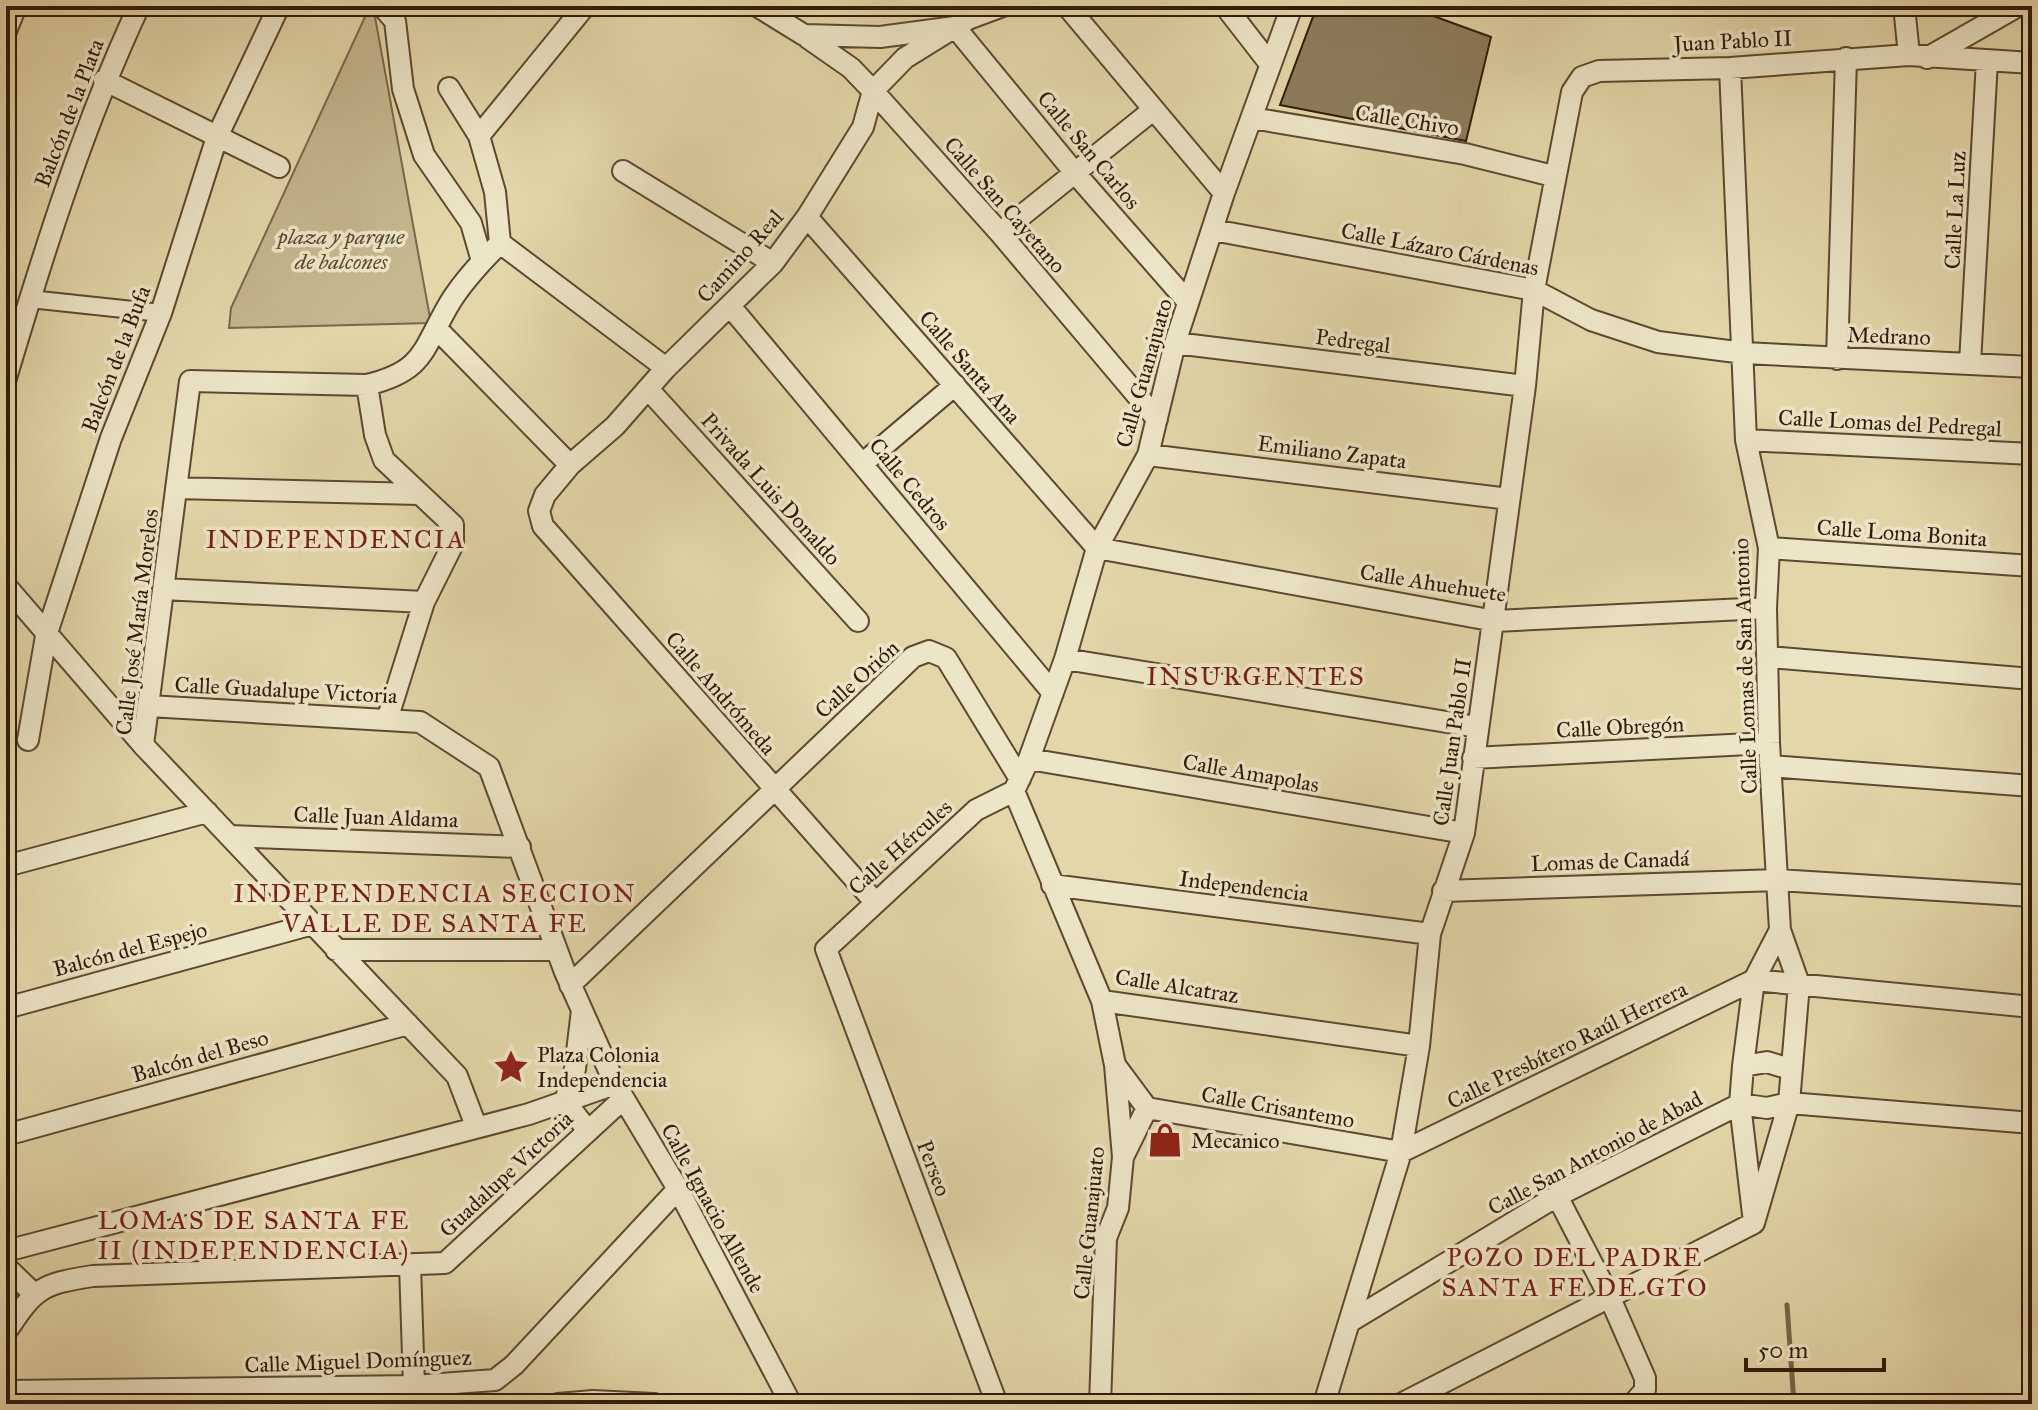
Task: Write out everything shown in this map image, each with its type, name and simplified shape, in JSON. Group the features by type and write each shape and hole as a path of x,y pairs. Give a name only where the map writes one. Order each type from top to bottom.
{"street":[{"path":"6,31 16,6"},
{"name":"Balcón de la Plata","path":"6,378 60,200 104,80 139,6"},
{"name":"Balcón de la Bufa","path":"28,740 46,636 111,438 161,313 217,137 279,6"},
{"path":"479,136 585,6"},
{"name":"Calle San Cayetano","path":"757,6 851,68 1000,233 1157,419"},
{"name":"Camino Real","path":"539,511 545,495 570,465 773,263 807,217 863,127 873,91 905,58 955,27 1003,6"},
{"path":"1067,6 1224,193"},
{"path":"1225,6 1270,64"},
{"name":"Calle Guanajuato","path":"1017,785 1065,659 1097,548 1148,455 1188,302 1292,6"},
{"path":"1904,6 1918,57 2018,6"},
{"path":"395,11 403,89 424,155 471,223 482,261"},
{"path":"804,35 880,37 955,27"},
{"name":"Calle San Carlos","path":"955,27 1075,173 1188,302"},
{"name":"Juan Pablo II","path":"1582,77 1599,71 1730,68 1846,58 1918,57 2032,63"},
{"path":"1837,359 1846,58"},
{"name":"Calle La Luz","path":"1970,363 1987,61"},
{"name":"Calle Lomas de San Antonio","path":"1730,68 1746,440 1769,548 1766,608 1769,743 1780,930 1799,984 1789,1103 1754,1223"},
{"name":"Calle Juan Pablo II","path":"1324,1404 1401,1152 1419,1046 1430,934 1464,833 1477,727 1495,621 1534,290 1566,113 1582,77"},
{"path":"104,80 279,167"},
{"path":"449,88 479,136 495,192 495,225 500,243 666,368"},
{"path":"1000,233 1153,110"},
{"name":"Calle Chivo","path":"1252,118 1465,154 1553,176"},
{"path":"623,171 773,263"},
{"name":"Calle Santa Ana","path":"807,217 1097,548"},
{"name":"Calle Lázaro Cárdenas","path":"1213,230 1534,290 1591,320 1658,342 1744,353"},
{"path":"387,720 424,602 453,544 453,525 384,460 375,435 367,385 394,378 425,354 448,306 482,261 500,243"},
{"path":"30,299 161,313"},
{"name":"Calle Cedros","path":"730,306 1053,693"},
{"path":"438,330 570,465"},
{"name":"Pedregal","path":"1175,343 1525,386"},
{"name":"Medrano","path":"1744,353 2032,367"},
{"name":"Calle José María Morelos","path":"367,385 190,381 143,745 457,1076 476,1126"},
{"path":"862,464 955,385"},
{"name":"Privada Luis Donaldo","path":"648,389 858,621"},
{"name":"Calle Lomas del Pedregal","path":"1746,440 2032,454"},
{"name":"Emiliano Zapata","path":"1148,455 1509,499"},
{"path":"176,488 419,494"},
{"name":"Calle Andrómeda","path":"539,511 543,526 772,789 875,902"},
{"name":"Calle Ahuehuete","path":"1097,548 1495,621 1766,608"},
{"name":"Calle Loma Bonita","path":"1769,548 2032,566"},
{"path":"6,586 143,745"},
{"path":"163,589 424,602"},
{"name":"Calle Orión","path":"570,985 913,657 929,651 946,658 1017,785"},
{"path":"1768,657 2032,679"},
{"path":"1065,659 1477,727"},
{"name":"Calle Guadalupe Victoria","path":"149,706 420,722 489,767"},
{"name":"Calle Obregón","path":"1473,758 1769,743"},
{"name":"Calle Amapolas","path":"1029,759 1464,833"},
{"path":"1770,766 2032,786"},
{"name":"Calle Ignacio Allende","path":"489,767 570,985 619,1091 678,1189 791,1404"},
{"name":"Calle Alcatraz","path":"1017,785 1052,885 1102,1001 1419,1046"},
{"name":"Calle Hércules","path":"826,949 976,810 1017,785"},
{"path":"6,866 207,812"},
{"name":"Calle Juan Aldama","path":"230,836 520,847"},
{"name":"Lomas de Canadá","path":"1443,891 1778,880 2032,896"},
{"name":"Independencia","path":"1052,885 1430,934"},
{"name":"Balcón del Espejo","path":"6,1008 313,924"},
{"name":"Calle Lomas de San Antonio","path":"1754,1223 1740,1104 1743,1066 1754,980 1780,930"},
{"name":"Perseo","path":"826,949 997,1404"},
{"path":"336,950 556,950"},
{"path":"1754,980 2032,1007"},
{"name":"Calle Presbítero Raúl Herrera","path":"1401,1152 1754,980"},
{"name":"Calle Guanajuato","path":"1100,1404 1106,1238 1118,1208 1123,1157 1115,1065 1102,1001"},
{"path":"582,1010 575,1069 565,1101 588,1131"},
{"name":"Balcón del Beso","path":"6,1135 408,1024"},
{"path":"1743,1066 1767,1062 1790,1069"},
{"path":"1115,1065 1147,1108 1123,1157"},
{"name":"Guadalupe Victoria","path":"6,1251 565,1101 619,1091"},
{"name":"Guadalupe Victoria","path":"34,1294 54,1282 93,1276 445,1263 588,1131 619,1091"},
{"path":"1740,1104 1767,1108 1789,1103 2032,1123"},
{"name":"Calle San Antonio de Abad","path":"1351,1321 1557,1196 1740,1104"},
{"name":"Calle Crisantemo","path":"1147,1108 1401,1152"},
{"name":"Calle Miguel Domínguez","path":"6,1391 416,1395 495,1380 514,1365 678,1189"},
{"path":"1557,1196 1610,1298 1645,1378 1645,1390 1633,1404"},
{"path":"1401,1404 1754,1223"},
{"path":"410,1265 416,1395"},
{"path":"6,1267 34,1294 6,1332"},
{"path":"6,1295 6,1305"},
{"path":"558,1404 654,1404"}],"green space":[{"name":"plaza y parque de balcones","path":"370,6 373,6 431,323 229,328 231,308"}],"building":[{"path":"1317,6 1406,6 1491,37 1466,141 1280,105"}],"waterway":[{"path":"1787,1305 1794,1404"}],"place":[{"name":"Plaza Colonia Independencia","path":"511,1067"},
{"name":"Mecanico","path":"1165,1140"}],"district":[{"name":"INDEPENDENCIA","path":"336,539"},
{"name":"INSURGENTES","path":"1256,676"},
{"name":"INDEPENDENCIA SECCION VALLE DE SANTA FE","path":"435,908"},
{"name":"LOMAS DE SANTA FE II (INDEPENDENCIA)","path":"254,1235"},
{"name":"POZO DEL PADRE SANTA FE DE GTO","path":"1575,1272"}]}
